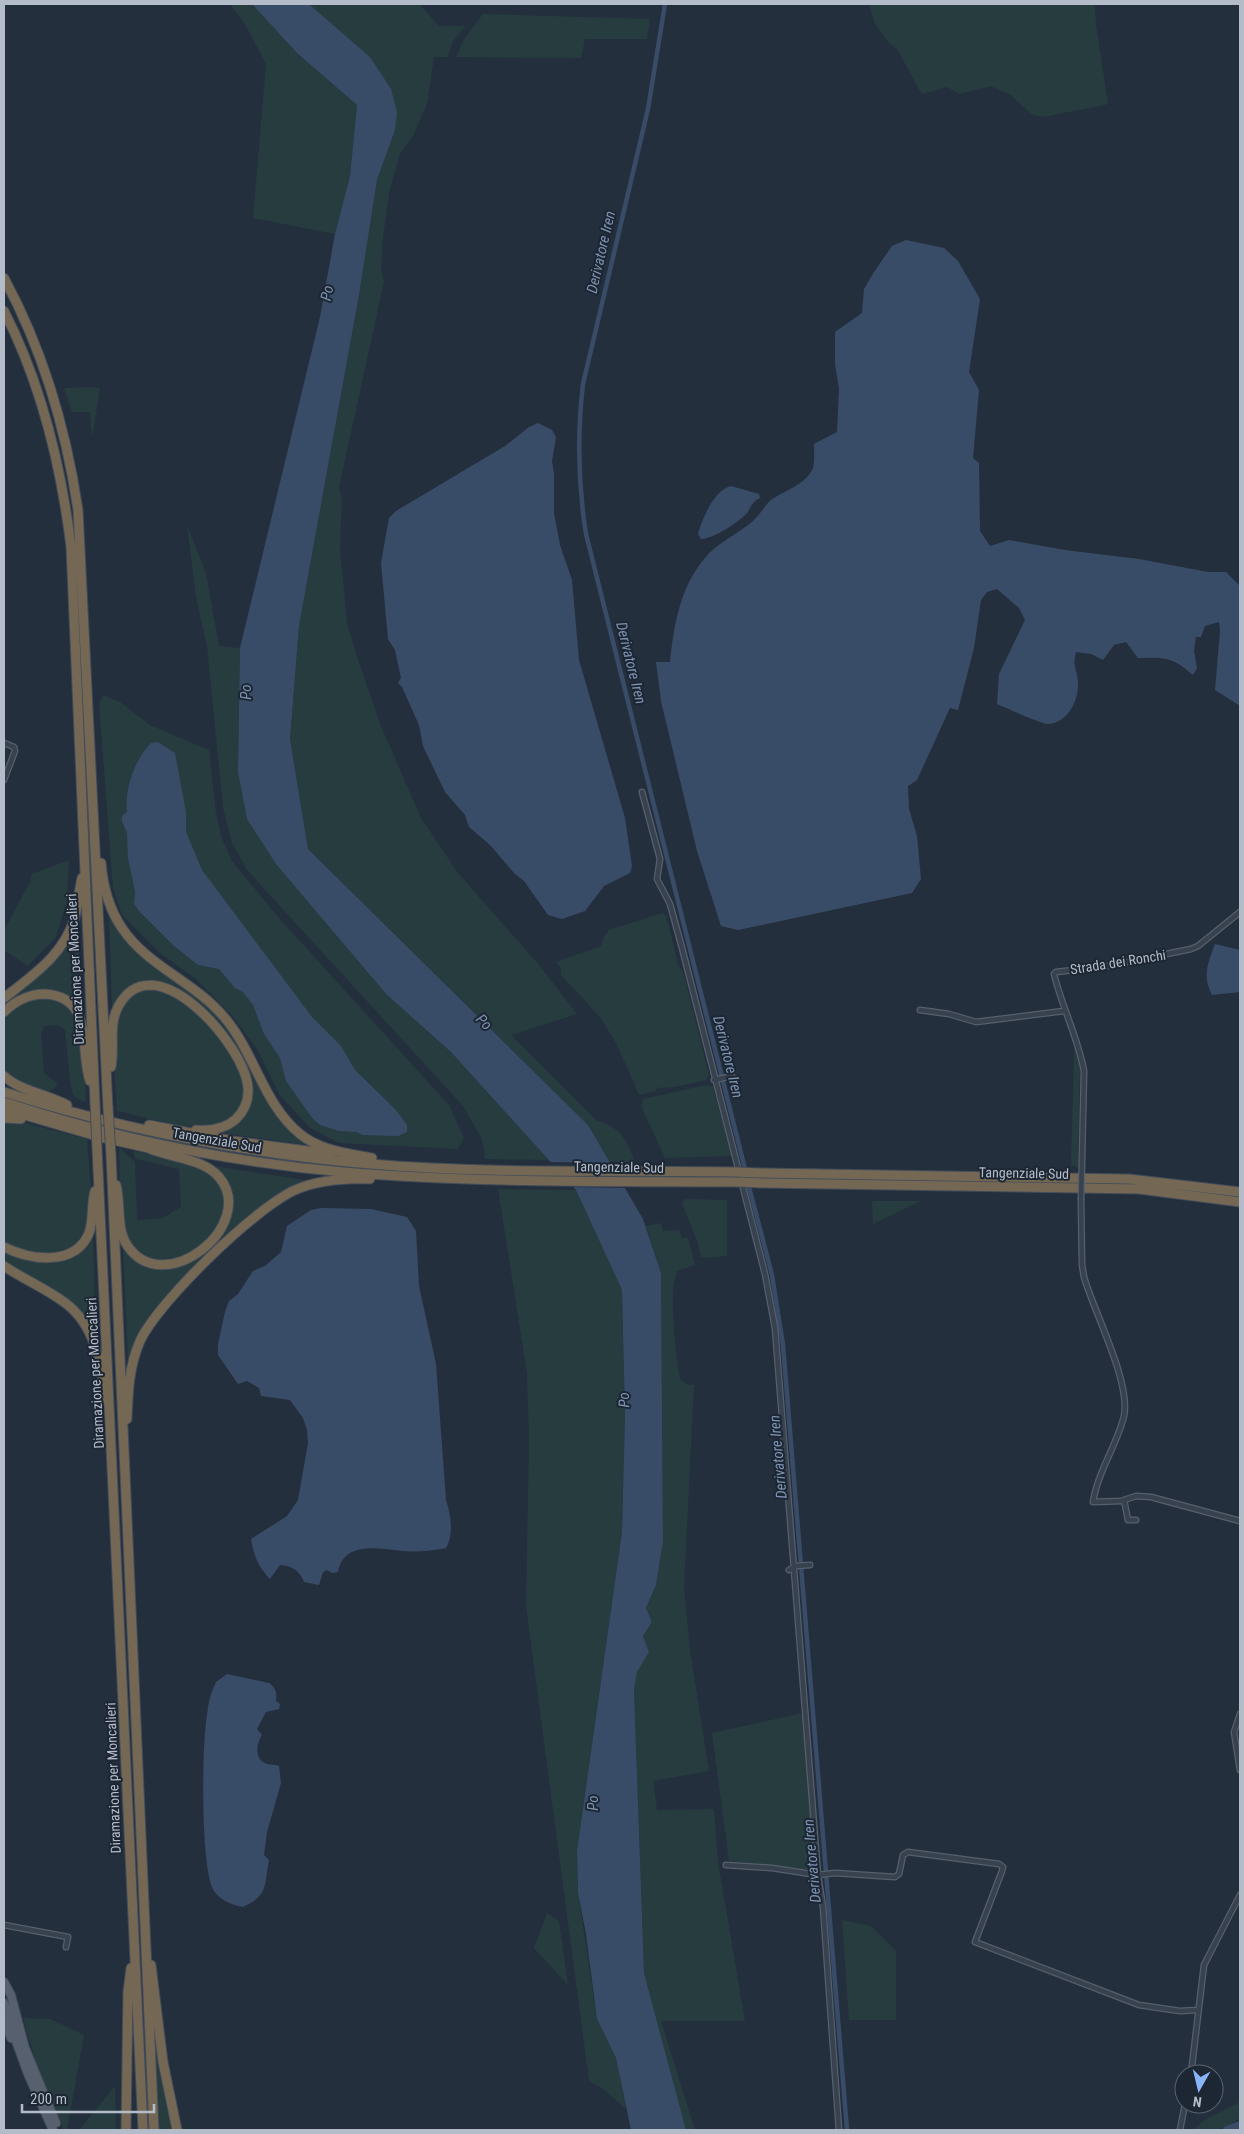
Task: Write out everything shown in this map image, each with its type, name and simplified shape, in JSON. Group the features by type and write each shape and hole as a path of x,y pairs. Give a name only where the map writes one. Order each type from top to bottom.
{"highway":[{"name":"Diramazione per Moncalieri","path":"4,278 37,349 63,431 78,510 108,1085 154,2130"},
{"name":"Diramazione per Moncalieri","path":"4,311 37,389 58,465 71,546 98,1184 112,1433 143,2130"},
{"path":"93,807 108,899 116,919 129,939 147,956 201,994 225,1017 243,1042 273,1103 288,1124 302,1136 321,1147 426,1167"},
{"path":"4,998 46,965 62,946 75,918 84,868"},
{"path":"108,1085 112,1063 113,1020 124,997 138,988 158,985 172,990 191,1003 213,1024 236,1057 247,1080 247,1100 237,1117 221,1128 202,1130 160,1128"},
{"path":"4,1012 17,1002 36,995 54,995 71,1004 82,1023 88,1074 94,1089"},
{"path":"4,1076 17,1085 45,1094 67,1105"},
{"path":"4,1092 160,1128 274,1147 372,1158"},
{"name":"Tangenziale Sud","path":"4,1092 102,1120 226,1146 320,1159 426,1167 1129,1179 1240,1192"},
{"name":"Tangenziale Sud","path":"4,1102 124,1136 225,1157 342,1172 428,1177 1139,1189 1240,1202"},
{"path":"4,1109 45,1122 148,1148 182,1154 225,1157"},
{"path":"4,1118 45,1122"},
{"path":"111,1172 118,1192 123,1237 134,1253 146,1261 160,1265 174,1263 193,1256 211,1242 220,1228 227,1206 225,1188 219,1177 208,1168 148,1148"},
{"path":"123,1447 130,1372 146,1330 165,1303 252,1218 286,1195 316,1183 340,1180 392,1181 428,1177"},
{"path":"4,1247 19,1254 43,1258 60,1256 74,1250 83,1243 89,1232 93,1198 98,1184"},
{"path":"4,1266 66,1303 85,1324 92,1337 98,1358 106,1414 112,1433"},
{"path":"143,1909 163,2062 177,2130"},
{"path":"126,2130 128,1992 134,1950"}],"main road":[{"path":"4,1982 11,1995 25,2048 56,2128"},
{"path":"4,2003 17,2032 31,2074 56,2128"},
{"path":"4,2011 43,2110"},
{"path":"4,2020 24,2075 43,2110 56,2128"}],"street":[{"path":"4,743 14,747 15,751 4,780"},
{"path":"642,792 660,859 657,879 670,904 765,1274 775,1328 818,1875 823,1907 839,2130"},
{"name":"Strada dei Ronchi","path":"1124,1500 1093,1502 1095,1489 1123,1418 1124,1402 1119,1375 1084,1277 1081,1249 1081,1200 1084,1071 1054,974 1056,972 1108,966 1191,949 1240,912"},
{"path":"920,1010 949,1014 976,1022 1064,1011"},
{"path":"714,1080 732,1076"},
{"path":"1136,1520 1128,1520 1124,1500 1136,1496 1164,1499 1240,1521"},
{"path":"793,1568 810,1565"},
{"path":"1240,1714 1234,1732 1240,1770"},
{"path":"726,1865 772,1868 818,1875 836,1873 895,1878 899,1874 903,1855 908,1852 999,1864 1003,1867 1002,1871 975,1942 1139,2005 1180,2011 1198,2010"},
{"path":"1192,2064 1204,1965 1240,1895"},
{"path":"4,1926 68,1937 66,1947"},
{"path":"1180,2130 1183,2114"}],"green space":[{"path":"230,4 252,4 297,53 357,105 350,176 335,234 253,218 266,64 246,26"},
{"path":"309,4 419,4 439,26 465,26 452,43 448,57 434,57 427,104 413,136 400,154 390,188 383,237 381,269 384,282 339,487 342,500 340,550 347,622 381,726 421,818 458,873 540,966 577,1014 511,1035 596,1120 611,1126 622,1136 635,1163 609,1161 588,1125 308,849 290,739 299,626 359,295 377,180 395,130 370,57"},
{"path":"869,4 1095,4 1096,25 1108,103 1043,117 1031,114 1011,95 991,86 960,94 947,87 923,94 897,49 888,42 875,24"},
{"path":"483,14 650,19 647,39 585,39 581,58 456,57 464,39"},
{"path":"64,388 100,388 92,438 90,412 72,412"},
{"path":"187,525 206,573 219,646 240,648 238,772 387,995 451,1052 549,1160 485,1159 482,1139 463,1106 247,870 232,843 223,808 207,646 196,597"},
{"path":"103,695 120,702 150,725 209,750 216,814 222,839 232,861 279,918 449,1105 464,1138 458,1149 339,1143 309,1127 279,1094 257,1049 231,1014 196,979 160,953 122,915 113,888 99,704"},
{"path":"69,860 67,901 56,937 28,966 4,950 4,930 30,882 32,874"},
{"path":"662,913 668,917 666,920 669,925 678,965 683,971 709,1075 706,1080 675,1087 657,1088 656,1091 639,1095 616,1043 600,1017 561,975 561,969 556,962 601,946 609,930"},
{"path":"109,914 118,930 134,949 212,1009 237,1040 272,1109 307,1145 224,1133 238,1123 247,1111 244,1064 177,990 161,983 143,982 124,992 112,1007"},
{"path":"77,922 82,1011 53,991 4,1007 4,1002 37,976 55,958 63,948"},
{"path":"151,989 166,992 181,1001 216,1034 231,1055 241,1076 244,1096 237,1113 219,1125 197,1127 154,1120 117,1111 114,1044 116,1019 122,1005 129,998"},
{"path":"46,997 61,1003 72,1012 79,1025 85,1056 86,1102 78,1100 73,1094 65,1030 57,1025 45,1026 41,1032 44,1073 57,1083 56,1087 48,1092 25,1084 4,1071 4,1018 25,1002"},
{"path":"1074,1048 1080,1063 1078,1167 1071,1165"},
{"path":"706,1085 713,1087 732,1156 665,1158 641,1106 643,1099"},
{"path":"4,1122 25,1123 87,1139 91,1189 90,1206 87,1222 81,1236 71,1247 55,1253 42,1254 22,1250 4,1241"},
{"path":"119,1147 135,1162 137,1220 163,1218 181,1207 179,1169 136,1159 133,1153 135,1151 173,1158 191,1164 212,1175 220,1187 223,1205 219,1223 209,1238 194,1250 177,1258 160,1260 143,1255 130,1242 123,1223"},
{"path":"213,1166 311,1181 296,1186 163,1300 142,1329 128,1361 123,1247 137,1261 158,1267 181,1264 192,1260 209,1249 220,1229 229,1189 223,1175"},
{"path":"498,1189 576,1190 622,1290 625,1416 622,1532 577,1851 578,1893 597,2019 616,2058 626,2109 603,2089 589,2081 526,1606 529,1440 527,1373"},
{"path":"684,1199 727,1200 727,1256 701,1258 698,1243 682,1203"},
{"path":"872,1201 921,1201 873,1224"},
{"path":"661,1223 663,1231 679,1230 682,1238 688,1238 695,1265 677,1271 674,1280 673,1308 680,1379 688,1385 694,1385 684,1587 690,1650 709,1771 653,1781 657,1810 714,1809 718,1862 745,2021 661,2021 695,2130 686,2130 644,1973 634,1689 637,1672 649,1652 643,1636 652,1622 646,1608 656,1585 663,1541 661,1273 646,1226"},
{"path":"90,1237 93,1237 96,1339 87,1322 4,1261 4,1250 56,1260"},
{"path":"803,1713 814,1870 729,1861 712,1733"},
{"path":"547,1913 559,1921 568,1985 534,1948"},
{"path":"842,1920 871,1926 896,1951 896,2020 849,2020"},
{"path":"23,2018 50,2019 84,2035 67,2130 64,2130 42,2083"},
{"path":"154,2030 173,2130 159,2130"},
{"path":"115,2086 116,2130 79,2130"},
{"path":"1240,2102 1240,2118 1218,2129 1192,2130 1216,2114 1224,2114 1224,2110"}],"water":[{"name":"Po","path":"252,4 309,4 370,57 391,89 397,112 395,130 377,180 359,295 299,626 290,739 308,849 588,1125 643,1219 661,1273 663,1541 656,1585 646,1608 652,1622 643,1636 649,1652 637,1672 634,1689 644,1973 686,2130 631,2130 616,2058 597,2019 586,1934 578,1893 577,1851 622,1532 625,1416 622,1290 576,1190 451,1052 387,995 276,864 247,819 238,772 240,648 320,317 335,234 350,176 357,105 297,53"},
{"path":"906,240 944,248 958,261 980,299 969,372 979,390 973,458 979,463 980,531 990,546 1009,540 1065,550 1139,559 1208,572 1226,572 1240,586 1240,706 1215,690 1220,631 1219,622 1205,626 1201,637 1196,637 1194,651 1197,668 1193,675 1174,661 1168,659 1138,658 1126,642 1114,645 1103,660 1091,654 1076,652 1077,696 1071,710 1061,720 1054,723 1043,723 997,704 999,674 1025,620 1019,608 997,589 987,592 981,600 974,648 958,710 950,708 917,780 908,786 909,809 917,836 921,879 912,893 738,930 721,926 697,851 661,701 656,662 670,662 676,620 684,594 696,569 710,552 753,521 771,500 795,487 805,479 813,468 814,444 837,432 839,389 835,364 835,332 862,313 864,289 874,272 892,246"},
{"path":"538,423 552,430 556,437 552,461 554,513 560,545 572,580 579,660 625,818 632,866 630,873 604,886 585,911 562,919 548,915 524,881 515,874 490,845 469,827 465,815 445,792 423,746 419,725 402,687 398,683 401,678 395,650 388,639 381,563 389,518 396,511 505,446 529,427"},
{"path":"731,486 759,494 760,498 753,503 743,517 732,525 719,533 701,539 698,534 710,506 719,493"},
{"path":"158,742 175,753 186,812 186,832 202,870 312,1017 341,1046 355,1070 395,1109 407,1125 407,1132 398,1136 363,1135 356,1132 339,1131 320,1125 313,1119 286,1081 280,1058 264,1034 253,1005 243,992 235,988 219,969 198,965 173,945 134,904 135,892 128,858 127,833 122,816 127,812 129,785 140,757 151,743"},
{"path":"1215,944 1240,950 1240,992 1212,995 1207,982 1207,969"},
{"path":"321,1208 371,1209 407,1217 416,1231 419,1286 436,1364 446,1500 451,1525 449,1543 446,1548 403,1551 374,1548 355,1551 347,1555 338,1572 332,1573 327,1570 323,1572 319,1585 304,1582 295,1569 280,1565 270,1579 262,1570 257,1560 251,1539 287,1516 298,1500 308,1443 307,1430 303,1418 290,1400 261,1396 259,1388 247,1381 238,1384 218,1355 218,1344 229,1301 238,1294 253,1271 265,1266 281,1252 287,1226 311,1210"},
{"path":"227,1674 269,1683 275,1689 276,1701 280,1704 279,1709 266,1712 257,1729 262,1735 258,1743 258,1755 263,1762 279,1766 281,1783 267,1832 264,1855 269,1860 264,1888 257,1898 243,1907 227,1902 214,1891 209,1878 204,1833 203,1778 207,1711 216,1682"}],"pier":[{"path":"547,1162 613,1163 628,1188 570,1187"}],"waterway":[{"name":"Derivatore Iren","path":"665,4 648,109 583,384 579,441 581,497 586,534 746,1173"},
{"name":"Derivatore Iren","path":"748,1183 772,1275 783,1345 847,2130"},
{"path":"1227,2130 1240,2125"}]}
